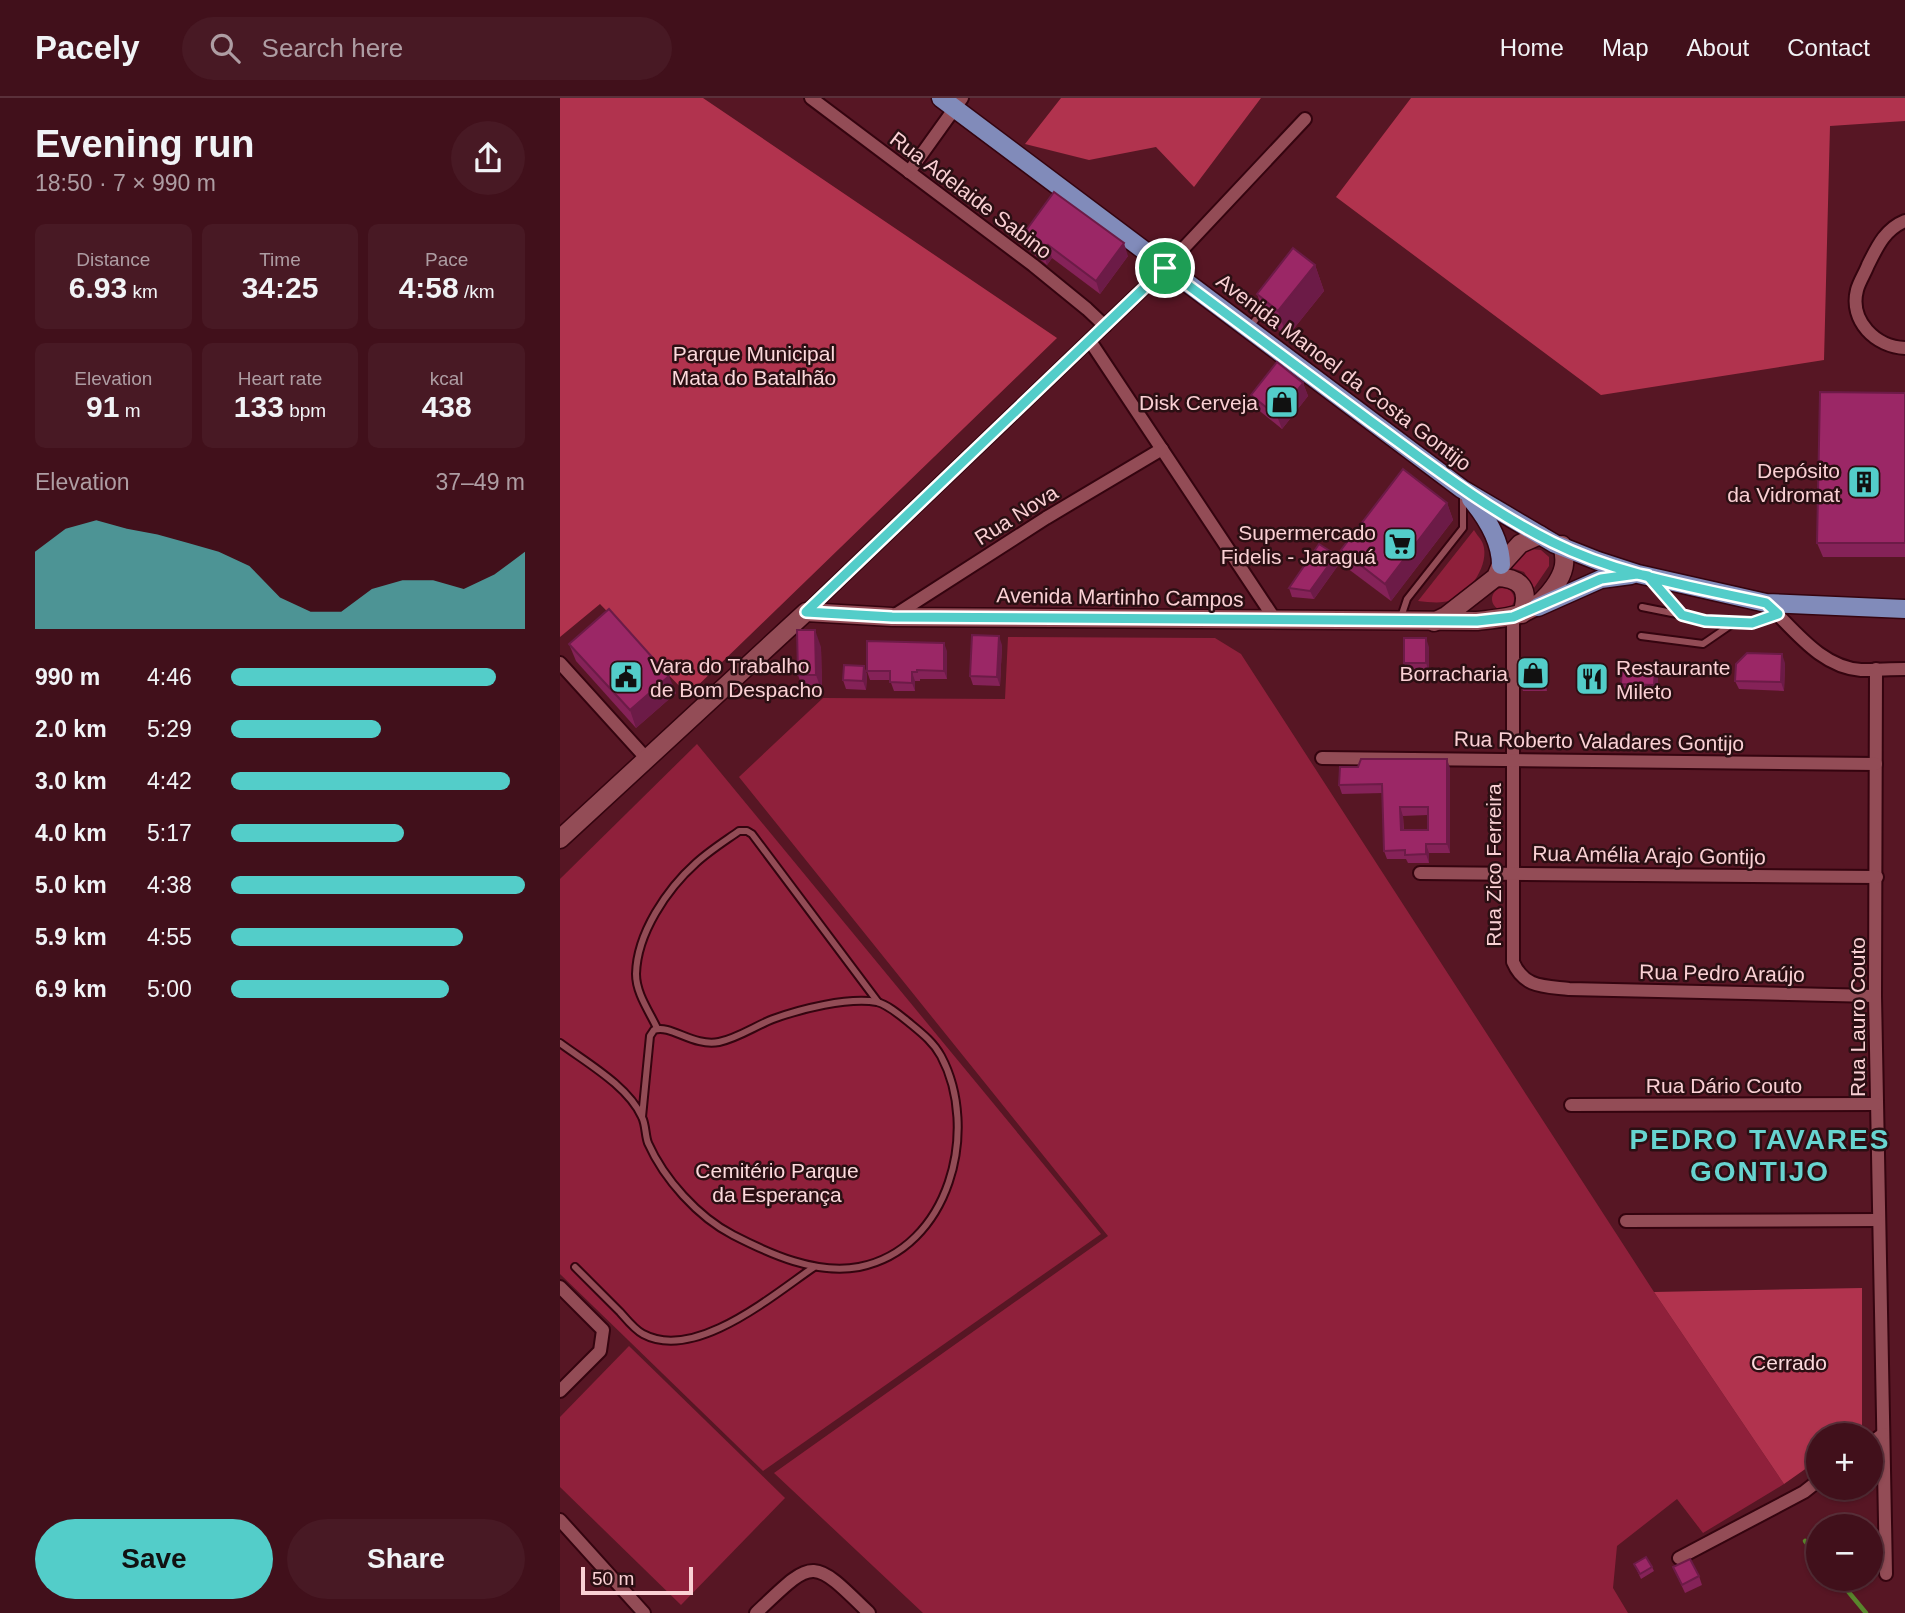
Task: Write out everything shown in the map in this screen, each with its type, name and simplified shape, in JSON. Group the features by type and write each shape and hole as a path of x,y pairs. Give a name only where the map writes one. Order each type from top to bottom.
{"main road":[{"name":"Avenida Manoel da Costa Gontijo","path":"953,101 1165,268 1462,489 1540,535 1598,561 1772,608 1905,609"},
{"path":"1462,489 1477,506 1493,533 1501,557 1498,571"},
{"path":"1434,622 1446,616 1498,571 1520,544 1540,535"},
{"path":"1524,613 1562,575 1565,556 1562,545"},
{"path":"1498,571 1521,586 1526,593 1524,613"},
{"path":"1524,613 1579,586 1601,579 1643,575"},
{"path":"560,839 806,612"},
{"name":"Avenida Martinho Campos","path":"806,612 892,617 1399,622 1434,622 1524,613"}],"street":[{"name":"Rua Adelaide Sabino","path":"811,98 1044,274 1105,326"},
{"path":"909,172 953,101"},
{"path":"806,612 1165,268 1305,119"},
{"path":"1905,221 1897,224 1879,242 1856,291 1857,315 1871,336 1892,347 1905,348"},
{"path":"1090,341 1276,621"},
{"name":"Rua Nova","path":"892,617 1046,518 1162,449"},
{"path":"1772,608 1822,657 1849,667 1905,668"},
{"name":"Rua Zico Ferreira","path":"1524,613 1513,760 1513,962 1517,973 1525,980 1538,985 1569,989"},
{"path":"560,663 646,758"},
{"name":"Rua Lauro Couto","path":"1876,669 1875,996 1883,1423"},
{"name":"Rua Roberto Valadares Gontijo","path":"1322,758 1875,764"},
{"name":"Rua Amélia Arajo Gontijo","path":"1420,873 1877,877"},
{"name":"Rua Pedro Araújo","path":"1569,989 1875,996"},
{"name":"Rua Dário Couto","path":"1571,1105 1877,1104"},
{"path":"1626,1221 1878,1220"},
{"path":"560,1287 603,1330 600,1351 560,1391"},
{"name":"Rua Lauro Couto","path":"1883,1434 1886,1574"},
{"path":"1679,1558 1806,1490"},
{"path":"560,1520 644,1613"},
{"path":"756,1613 803,1571 813,1570 825,1573 835,1580 869,1613"}],"lane":[{"path":"1247,329 1270,301"},
{"path":"1399,622 1407,599 1462,528 1462,489"},
{"path":"1643,575 1682,615"},
{"path":"1642,607 1705,621 1752,623 1772,608"},
{"path":"1641,636 1703,644 1735,622"},
{"path":"657,1028 642,1000 636,975 647,925 695,863 739,831 747,831 752,834 878,1002 899,1014 930,1041 940,1054 955,1097 958,1135 955,1163 946,1194 923,1229 902,1247 884,1258 859,1267 814,1267 756,1246 711,1222 665,1172 648,1142 642,1117 650,1036 657,1028 702,1044 721,1041 773,1019 803,1011 841,1002 878,1002"},
{"path":"560,1043 620,1087 642,1117"},
{"path":"575,1267 641,1333 660,1342 679,1341 712,1332 759,1305 814,1267"}],"green space":[{"name":"Parque Municipal Mata do Batalhão","path":"560,98 703,98 1057,338 688,695 600,604 560,637"},
{"path":"1061,98 1261,98 1194,187 1156,147 1089,160 1025,144"},
{"path":"1411,98 1905,98 1905,121 1830,126 1824,360 1601,395 1336,197"},
{"path":"1474,530 1482,542 1484,560 1472,584 1452,600 1418,601"},
{"path":"1541,550 1549,557 1549,566 1534,588 1524,572 1512,568 1524,551"},
{"path":"1503,588 1511,591 1514,599 1511,607 1503,610 1495,607 1492,599 1495,591"},
{"path":"1008,637 1215,638 1241,654 1654,1292 1784,1484 1703,1533 1677,1499 1617,1546 1613,1588 1628,1613 923,1613 774,1473 1108,1236 739,777 823,698 1005,699"},
{"name":"Cemitério Parque da Esperança","path":"697,744 1101,1234 763,1471 560,1274 560,879"},
{"name":"Cerrado","path":"1862,1288 1862,1423 1806,1423 1806,1468 1784,1484 1654,1292"},
{"path":"629,1346 785,1498 681,1605 560,1487 560,1417"}],"building":[{"path":"1054,192 1124,243 1096,281 1048,245 1043,252 1022,236"},
{"path":"1293,248 1315,265 1278,311 1257,294"},
{"path":"1277,362 1303,383 1277,416 1251,395"},
{"name":"Depósito da Vidromat","path":"1820,392 1905,393 1905,543 1817,543"},
{"name":"Supermercado Fidelis - Jaraguá","path":"1403,469 1447,503 1385,584 1341,550"},
{"path":"1319,544 1336,555 1310,591 1289,588"},
{"name":"Vara do Trabalho de Bom Despacho","path":"609,609 669,676 630,710 569,644"},
{"path":"797,630 815,630 816,675 798,675"},
{"path":"972,635 999,636 997,677 970,676"},
{"path":"1404,638 1426,638 1426,663 1404,663"},
{"path":"867,641 944,643 944,671 917,670 912,672 912,683 890,682 890,671 867,671"},
{"path":"1747,653 1782,654 1781,682 1735,681 1736,664"},
{"path":"1520,659 1540,659 1540,667 1544,667 1544,683 1520,683"},
{"path":"844,665 864,666 863,681 843,680"},
{"path":"1622,667 1655,668 1654,685 1621,684"},
{"path":"1361,759 1447,759 1447,844 1426,844 1426,854 1405,855 1405,850 1384,851 1382,784 1339,785 1340,767 1358,767","holes":["1400,807 1428,807 1428,830 1401,830"]},
{"path":"1646,1557 1652,1567 1640,1574 1634,1564"},
{"path":"1690,1559 1699,1576 1682,1585 1673,1567"}],"waterway":[{"path":"1848,1591 1866,1613"}],"place":[{"name":"Disk Cerveja","path":"1282,402"},
{"name":"Depósito da Vidromat","path":"1864,482"},
{"name":"Supermercado Fidelis - Jaraguá","path":"1400,544"},
{"name":"Borracharia","path":"1533,673"},
{"name":"Vara do Trabalho de Bom Despacho","path":"626,677"},
{"name":"Restaurante Mileto","path":"1592,679"}],"district":[{"name":"PEDRO TAVARES GONTIJO","path":"1760,1155"}],"route":[{"path":"1165,268 806,612 892,617 1477,621 1513,617 1579,586 1601,579 1637,574 1648,576 1682,615 1705,621 1752,623 1778,614 1766,603 1637,574 1598,561 1555,544 1517,523 1462,489 1165,268"}]}
